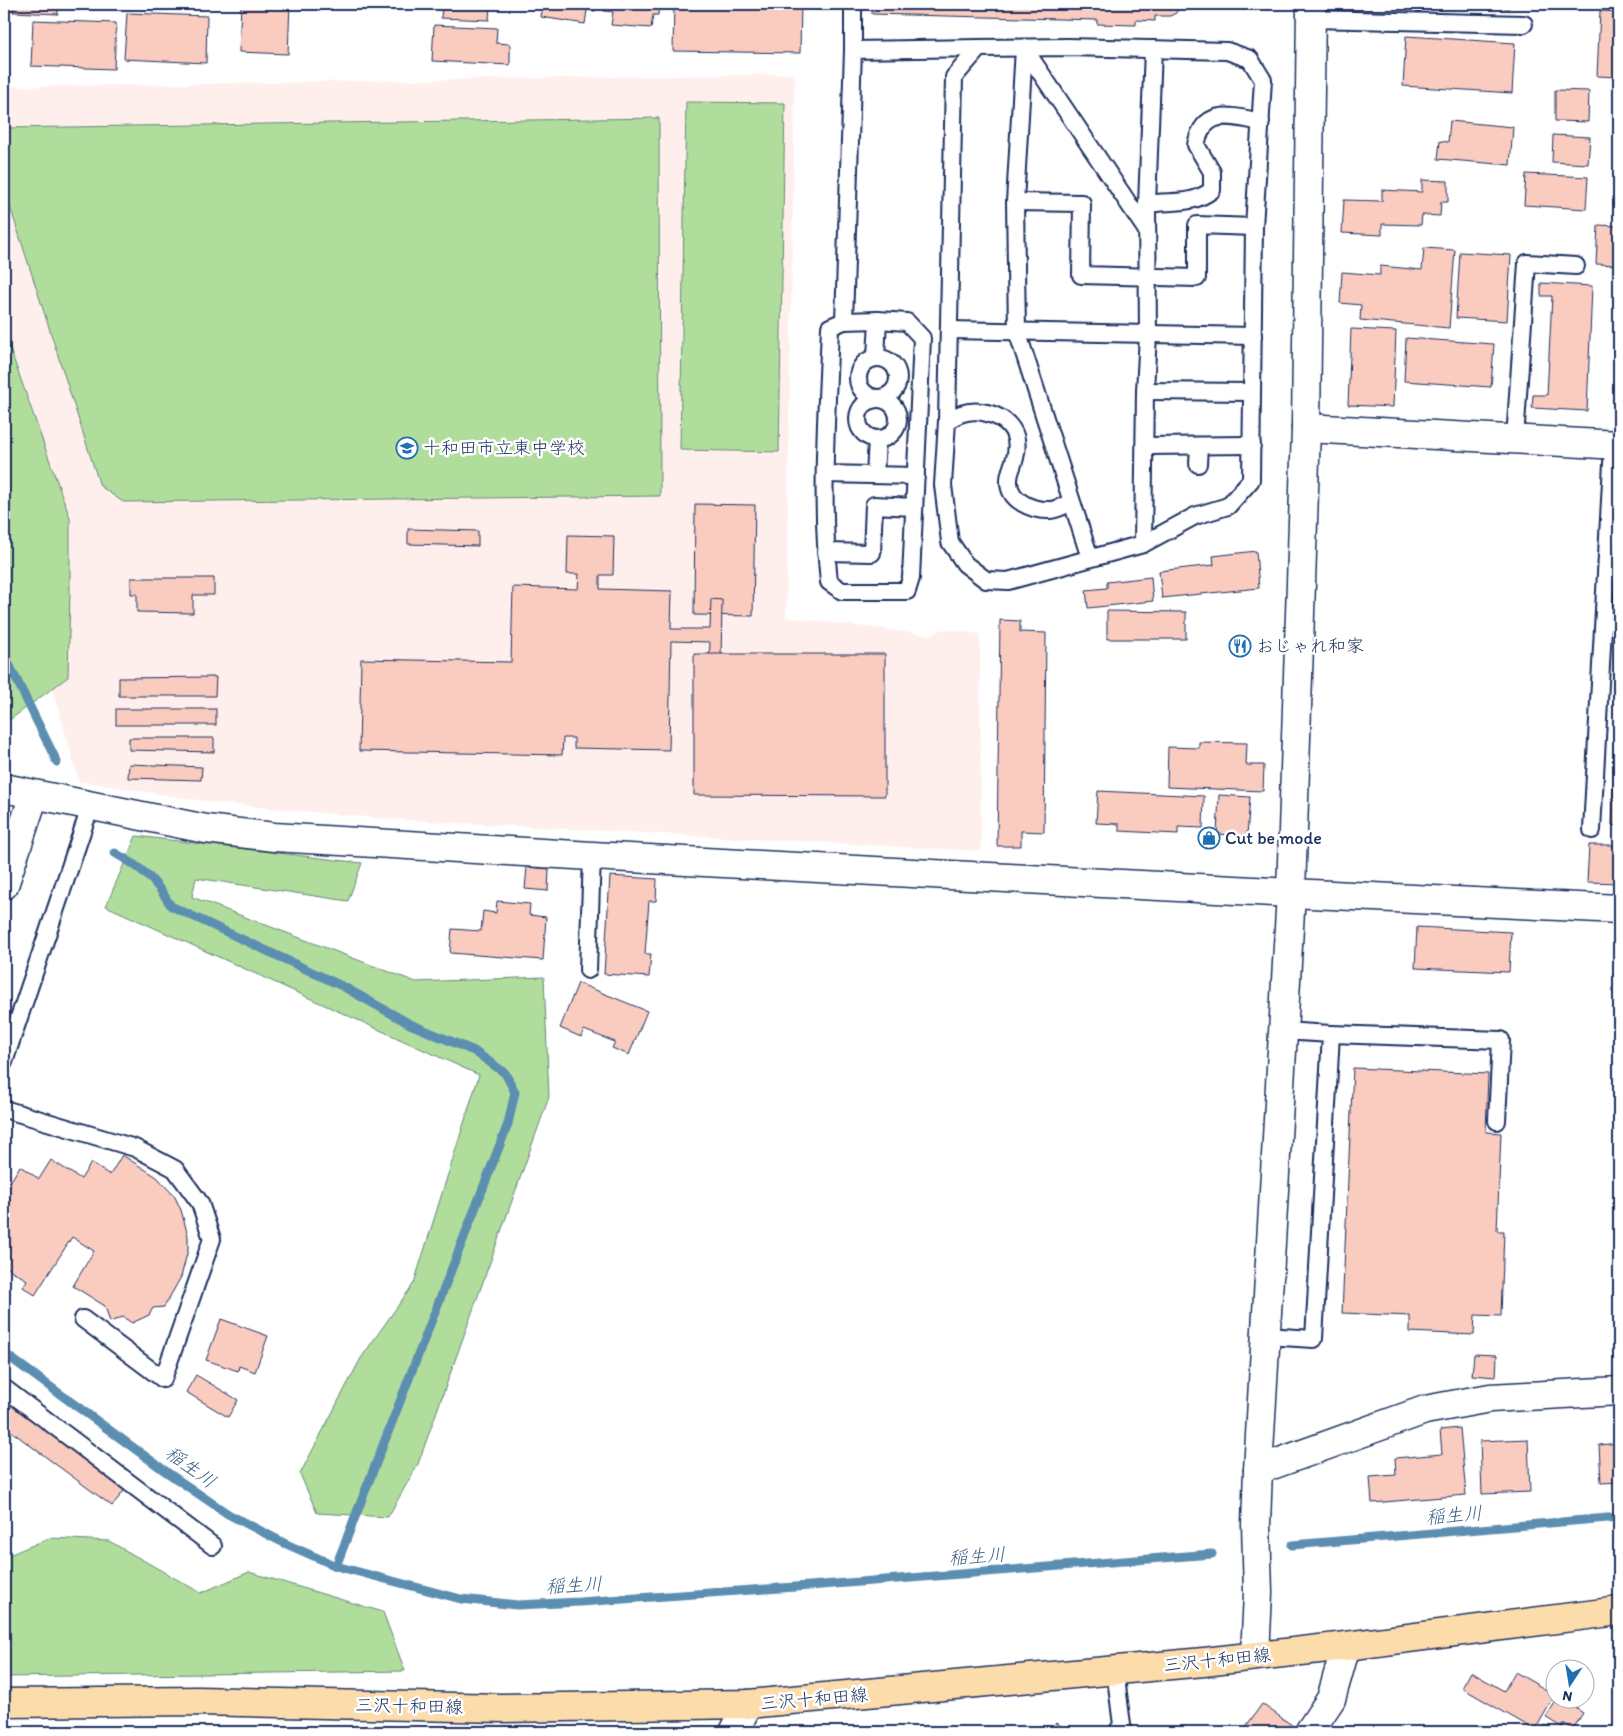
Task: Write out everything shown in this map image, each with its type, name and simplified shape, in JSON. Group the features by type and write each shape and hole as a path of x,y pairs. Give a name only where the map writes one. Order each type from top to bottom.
{"main road":[{"name":"三沢十和田線","path":"4,1703 198,1702 502,1708 748,1704 1255,1656 1619,1611"}],"street":[{"path":"1255,1656 1258,1593 1256,1524 1258,1470 1291,893 1306,428 1311,12"},
{"path":"1306,428 1616,445"},
{"path":"4,788 206,829 274,837 592,856 1619,909"},
{"path":"4,885 34,794"},
{"path":"1258,1470 1425,1410 1490,1398 1619,1391"},
{"path":"1309,1732 1332,1698 1346,1646"},
{"path":"734,1732 748,1704"}],"lane":[{"path":"844,321 853,4"},
{"path":"1311,12 1524,24"},
{"path":"853,50 979,48 1024,48 1153,49 1227,52 1250,59 1263,80 1254,226 1251,480 1228,506 1195,516 1143,544 1008,581 986,580 965,564 950,542 943,486 948,421 954,77 979,48"},
{"path":"1024,48 1015,202 1017,331 1090,558"},
{"path":"1024,48 1147,231"},
{"path":"1143,544 1149,277 1147,204 1153,49"},
{"path":"1147,204 1165,201 1187,202 1202,197 1212,190 1212,172 1196,145 1199,132 1209,119 1229,116 1261,122"},
{"path":"1015,202 1082,203 1081,275 1197,278 1197,225 1254,226"},
{"path":"1515,439 1526,264 1576,266"},
{"path":"876,358 878,320"},
{"path":"878,320 907,322 922,338 911,578 907,591 842,591 830,582 826,552 825,474 830,327 844,321 878,320"},
{"path":"950,330 1253,336"},
{"path":"876,358 865,362 858,373 858,385 866,395 879,398 890,402 898,412 897,425 890,435 877,439 865,435 858,425 858,411 866,401 879,398 890,394 898,383 897,371 889,361 876,358"},
{"path":"1145,391 1199,399 1252,392"},
{"path":"948,421 956,414 980,411 995,415 1008,423 1015,435 1017,448 1015,460 1009,473 1008,483 1019,502 1035,509 1052,510 1072,502"},
{"path":"875,475 877,439"},
{"path":"1145,446 1252,445"},
{"path":"1592,830 1616,445"},
{"path":"1198,464 1199,446"},
{"path":"825,474 916,476"},
{"path":"826,552 872,553 874,505 914,507"},
{"path":"4,1062 91,805"},
{"path":"588,970 592,856"},
{"path":"1283,1031 1500,1040 1497,1120"},
{"path":"1265,1336 1314,1338 1331,1034"},
{"path":"4,1109 135,1148 175,1169 200,1203 212,1239 162,1379 83,1319"},
{"path":"4,1388 213,1546"},
{"path":"1115,1670 1122,1725 1117,1732"}],"shaded area":[{"name":"十和田市立東中学校","path":"795,74 786,617 930,635 944,629 980,634 981,851 387,819 216,803 79,781 43,656 4,408 4,87"}],"green space":[{"path":"686,102 785,103 779,452 680,450"},
{"path":"659,118 660,496 123,502 100,486 4,188 4,128"},
{"path":"4,332 70,518 70,590 68,677 4,724"},
{"path":"136,836 362,863 348,901 196,878 192,897 416,982 544,977 549,1097 418,1464 388,1517 317,1513 300,1474 361,1358 414,1283 479,1075 106,906"},
{"path":"50,1538 109,1541 201,1593 249,1572 383,1612 405,1671 4,1677 4,1557"}],"building":[{"path":"14,4 58,4 58,14 13,12"},
{"path":"241,4 290,4 288,54 239,52"},
{"path":"442,4 490,4 489,20 441,18"},
{"path":"543,4 596,4 595,11 587,10 585,24 541,17"},
{"path":"605,4 659,4 658,15 653,15 651,28 611,25 613,12 604,11"},
{"path":"674,4 801,4 800,53 673,51"},
{"path":"872,4 1177,4 1179,7 1176,13 1170,16 1155,16 1155,21 1136,20 1136,25 1097,24 1097,20 872,14"},
{"path":"1443,4 1509,4 1509,8"},
{"path":"1600,11 1619,12 1619,77 1597,76"},
{"path":"127,13 207,16 206,63 124,59"},
{"path":"33,20 116,23 114,69 31,66"},
{"path":"434,25 497,28 496,43 510,44 510,65 432,61"},
{"path":"1406,36 1515,43 1512,93 1403,86"},
{"path":"1555,90 1589,91 1588,122 1555,121"},
{"path":"1450,121 1513,127 1510,165 1438,159 1440,141 1448,142"},
{"path":"1553,135 1590,137 1588,164 1552,162"},
{"path":"1526,174 1588,177 1586,209 1524,205"},
{"path":"1422,180 1448,181 1448,202 1441,202 1440,216 1422,215 1421,225 1382,224 1382,235 1342,233 1344,200 1382,201 1382,190 1422,192"},
{"path":"1598,225 1619,226 1619,265 1596,264"},
{"path":"1424,248 1455,250 1449,328 1360,320 1361,305 1340,303 1342,272 1380,275 1380,266 1422,270"},
{"path":"1460,252 1511,255 1507,321 1456,318"},
{"path":"1541,283 1592,286 1587,411 1532,408 1533,395 1547,395 1552,296 1541,296"},
{"path":"1351,329 1396,331 1393,407 1348,405"},
{"path":"1406,338 1494,344 1491,387 1404,381"},
{"path":"1614,387 1619,387 1619,404 1613,404"},
{"path":"695,504 755,505 753,616 694,615"},
{"path":"408,529 478,531 478,546 408,544"},
{"path":"568,535 614,536 613,575 600,575 600,589 672,591 671,629 710,629 711,599 722,600 721,662 709,662 710,642 671,641 669,750 574,748 574,738 563,738 562,755 359,751 361,659 511,662 513,587 578,589 579,574 567,574"},
{"path":"1256,551 1259,588 1162,598 1159,571 1214,565 1213,556"},
{"path":"1151,577 1153,601 1088,608 1086,590 1107,588 1107,582"},
{"path":"131,578 214,578 214,595 193,595 193,613 137,612 137,594 131,594"},
{"path":"1107,611 1186,612 1186,639 1107,639"},
{"path":"1000,620 1020,621 1020,632 1046,633 1044,832 1021,831 1021,846 997,846"},
{"path":"694,654 885,654 885,796 694,795"},
{"path":"216,677 215,696 119,696 119,678"},
{"path":"1617,695 1619,695 1619,826 1612,825"},
{"path":"116,709 216,709 216,725 116,725"},
{"path":"129,738 214,738 214,752 129,750"},
{"path":"1199,742 1247,743 1246,765 1264,765 1263,791 1167,787 1168,747 1199,748"},
{"path":"129,764 202,767 201,780 128,778"},
{"path":"1098,791 1204,796 1203,828 1178,827 1178,834 1119,831 1119,824 1096,823"},
{"path":"1219,795 1250,797 1247,836 1217,834"},
{"path":"1589,845 1619,845 1619,883 1587,882"},
{"path":"527,867 549,869 548,891 525,889"},
{"path":"610,876 657,879 656,901 649,901 645,954 651,954 649,977 604,974"},
{"path":"497,901 530,904 529,915 546,917 543,960 450,953 452,929 481,931 483,911 496,913"},
{"path":"1417,927 1511,932 1509,972 1415,968"},
{"path":"578,983 647,1011 629,1055 612,1048 615,1042 584,1030 581,1037 560,1028"},
{"path":"1353,1068 1488,1074 1486,1132 1501,1133 1497,1231 1504,1231 1501,1316 1475,1315 1474,1335 1410,1332 1410,1316 1342,1313"},
{"path":"122,1155 157,1177 175,1197 181,1210 188,1236 188,1250 181,1277 164,1307 153,1308 149,1315 132,1323 123,1317 110,1322 105,1306 73,1286 94,1251 72,1237 35,1295 23,1287 27,1280 4,1266 4,1212 11,1201 4,1196 4,1192 20,1166 39,1179 51,1160 81,1179 91,1163 110,1175"},
{"path":"221,1319 268,1336 255,1372 239,1366 238,1371 206,1360"},
{"path":"1474,1354 1497,1355 1496,1377 1472,1375"},
{"path":"196,1375 238,1400 228,1417 186,1392"},
{"path":"4,1397 127,1487 112,1506 4,1426"},
{"path":"1460,1428 1466,1495 1372,1503 1370,1477 1396,1475 1395,1458 1442,1454 1440,1430"},
{"path":"1528,1439 1530,1492 1482,1494 1480,1441"},
{"path":"1619,1443 1619,1482 1601,1483 1599,1445"},
{"path":"1471,1672 1504,1691 1515,1672 1546,1690 1546,1708 1548,1708 1535,1730 1462,1688"},
{"path":"1619,1672 1619,1684 1614,1681"},
{"path":"1262,1704 1296,1728 1294,1732 1242,1732"},
{"path":"1552,1708 1576,1708 1583,1713 1573,1729 1565,1724 1562,1727 1546,1717"},
{"path":"1057,1723 1070,1732 1050,1732"},
{"path":"1545,1725 1556,1732 1540,1732"}],"waterway":[{"path":"4,654 57,762"},
{"path":"115,853 147,875 159,888 171,906 344,987 410,1024 474,1051 505,1073 515,1092 508,1124 336,1566"},
{"name":"稲生川","path":"4,1353 168,1473 228,1514 284,1543 336,1566 461,1599 517,1605 580,1602 1212,1554"},
{"name":"稲生川","path":"1292,1545 1619,1517"}],"place":[{"name":"十和田市立東中学校","path":"407,448"},
{"name":"おじゃれ和家","path":"1240,646"},
{"name":"Cut be mode","path":"1209,838"}]}
